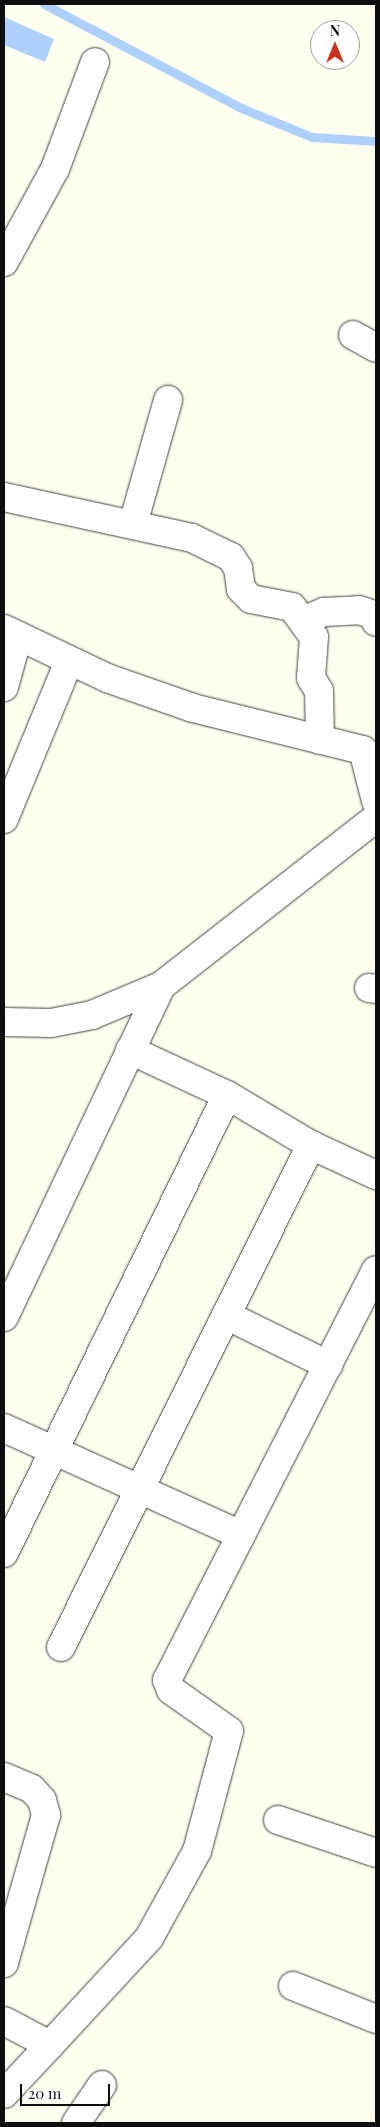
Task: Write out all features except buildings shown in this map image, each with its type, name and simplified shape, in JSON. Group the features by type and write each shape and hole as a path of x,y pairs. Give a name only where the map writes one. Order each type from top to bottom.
{"street":[{"path":"4,262 55,169 95,62"},
{"path":"133,524 168,400"},
{"path":"4,497 192,538 231,557 238,568 241,590 251,600 292,607 305,620 314,637 311,678 319,692 320,740"},
{"path":"305,620 324,612 359,610 374,615 376,622"},
{"path":"4,687 11,633 69,661 193,708 320,740 370,749 376,801"},
{"path":"4,819 69,661"},
{"path":"4,1022 51,1023 92,1015 161,986 376,818"},
{"path":"4,1317 161,986"},
{"path":"130,1050 227,1095 311,1145 376,1175"},
{"path":"4,1553 227,1095"},
{"path":"61,1647 138,1489 311,1145"},
{"path":"4,2094 149,1938 197,1851 229,1731 172,1690 167,1680 376,1270"},
{"path":"226,1315 328,1365"},
{"path":"4,1428 241,1535"},
{"path":"4,1778 32,1789 42,1800 46,1815 6,1947"},
{"path":"278,1820 376,1853"},
{"path":"293,1986 376,2019"},
{"path":"4,2021 50,2045"},
{"path":"76,2123 102,2085"}],"water":[{"path":"4,17 54,39 45,62 4,45"}],"waterway":[{"path":"44,4 241,108 312,137 376,141"}]}
